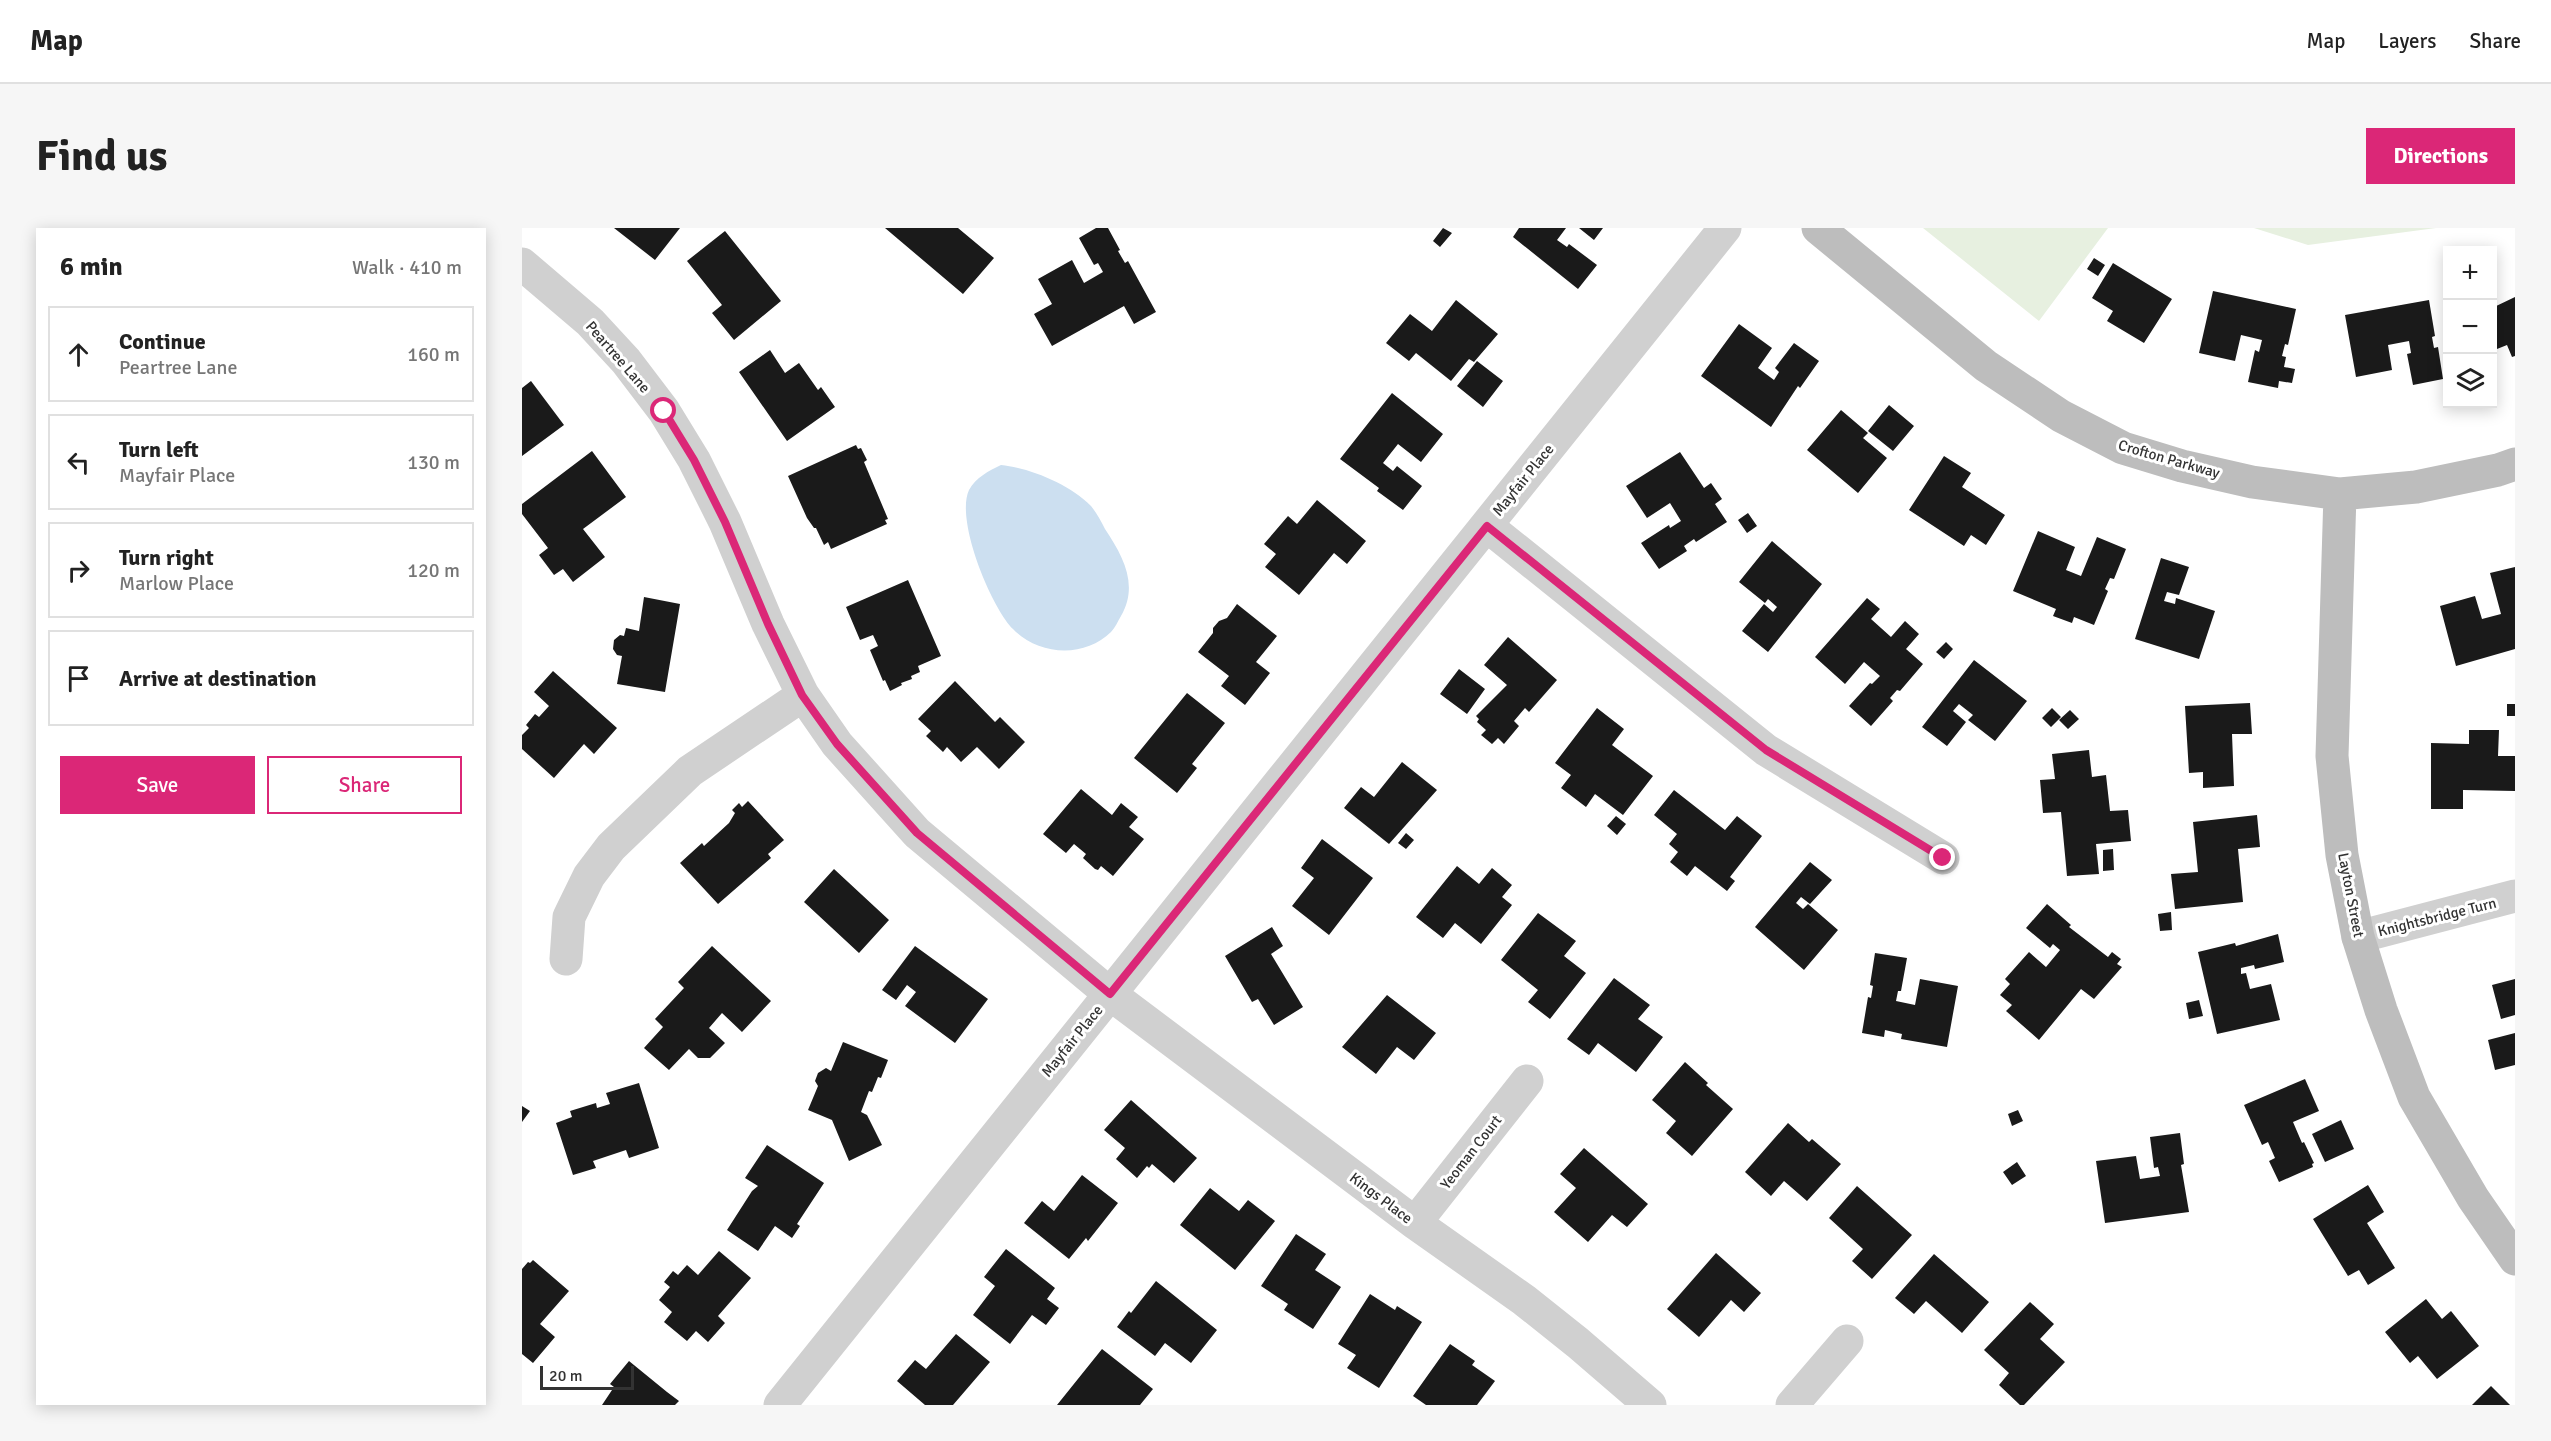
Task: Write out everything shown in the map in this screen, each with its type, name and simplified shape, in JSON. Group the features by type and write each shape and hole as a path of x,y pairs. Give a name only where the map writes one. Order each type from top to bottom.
{"street":[{"name":"Mayfair Place","path":"780,1405 1725,228"},
{"name":"Crofton Parkway","path":"1818,228 1986,366 2061,416 2122,448 2182,466 2252,482 2340,494 2416,487 2498,470 2515,464"},
{"name":"Peartree Lane","path":"523,268 590,322 626,362 664,411 694,460 725,522 768,624 802,695 837,744 917,833 1110,994"},
{"name":"Layton Street","path":"2340,494 2332,756 2342,855 2358,937 2381,1010 2414,1097 2473,1198 2515,1259"},
{"path":"1487,526 1766,750 1943,858"},
{"path":"566,959 569,917 589,876 611,847 690,771 802,695"},
{"name":"Knightsbridge Turn","path":"2358,937 2515,896"},
{"name":"Kings Place","path":"1110,994 1415,1223 1524,1300 1650,1405"},
{"name":"Yeoman Court","path":"1415,1223 1527,1081"},
{"path":"1792,1405 1848,1341"}],"green space":[{"path":"1923,228 2108,228 2039,321"},
{"path":"2254,228 2436,228 2308,245"}],"water":[{"path":"1001,465 1049,478 1082,498 1095,511 1118,550 1127,571 1129,593 1115,626 1100,640 1075,650 1049,649 1024,638 1004,618 977,562 967,521 966,504 969,490 975,481"}],"building":[{"path":"614,228 680,228 655,260"},
{"path":"885,228 958,228 994,258 963,294"},
{"path":"1096,228 1108,228 1120,250 1118,251 1125,263 1128,261 1156,312 1134,324 1124,306 1052,346 1034,314 1052,304 1038,279 1072,260 1084,283 1103,272 1098,263 1094,265 1079,238"},
{"path":"1443,228 1452,233 1440,247 1433,241"},
{"path":"1519,228 1566,228 1557,240 1567,247 1569,244 1597,265 1578,289 1513,237"},
{"path":"1579,228 1603,228 1594,240"},
{"path":"725,231 781,301 734,340 712,313 722,305 687,261"},
{"path":"2094,258 2105,265 2098,276 2087,269"},
{"path":"2113,263 2172,299 2144,343 2107,321 2113,311 2092,298"},
{"path":"2213,291 2296,309 2288,345 2285,344 2282,356 2286,357 2284,367 2295,369 2292,383 2279,381 2278,388 2248,382 2255,350 2259,352 2262,340 2241,335 2235,361 2199,353"},
{"path":"2515,297 2515,356 2512,357 2507,345 2497,349 2497,306"},
{"path":"1456,300 1498,334 1474,362 1469,359 1451,381 1416,353 1409,361 1386,343 1410,314 1432,331"},
{"path":"2429,300 2435,336 2432,337 2434,348 2438,347 2443,379 2413,385 2407,354 2411,353 2409,341 2388,345 2392,370 2356,377 2345,315"},
{"path":"1739,324 1772,348 1758,368 1774,380 1779,372 1775,368 1794,343 1819,361 1800,388 1798,386 1771,427 1701,376"},
{"path":"770,350 785,373 799,363 818,390 821,387 835,407 787,441 739,372"},
{"path":"1477,361 1503,381 1483,407 1457,386"},
{"path":"531,381 564,425 522,456 522,388"},
{"path":"1392,393 1443,434 1421,462 1398,444 1383,463 1393,471 1397,466 1422,486 1403,510 1377,491 1379,488 1340,459"},
{"path":"1889,405 1914,426 1893,451 1868,431"},
{"path":"1841,410 1868,433 1863,438 1887,458 1858,493 1807,450"},
{"path":"856,445 858,449 861,448 867,460 864,462 888,519 885,520 887,524 831,549 828,542 824,545 816,528 807,518 788,476"},
{"path":"592,451 626,497 583,529 605,557 573,582 563,569 554,575 539,555 548,548 522,514 522,504"},
{"path":"1680,452 1704,488 1711,483 1722,499 1715,504 1727,522 1696,542 1694,539 1684,546 1687,551 1659,569 1641,543 1669,525 1670,528 1681,521 1670,503 1647,518 1626,486"},
{"path":"1944,456 1971,473 1962,487 2005,515 1986,545 1971,535 1964,546 1909,510"},
{"path":"1317,500 1366,541 1347,564 1334,553 1299,595 1265,567 1276,554 1264,544 1288,516 1297,524"},
{"path":"1748,513 1757,526 1747,533 1738,520"},
{"path":"2038,531 2075,547 2066,570 2081,576 2097,537 2126,549 2114,579 2110,578 2105,589 2108,591 2094,625 2074,617 2072,623 2053,616 2056,609 2013,591"},
{"path":"1772,541 1822,584 1768,652 1742,631 1764,604 1773,612 1777,607 1768,599 1765,603 1739,582"},
{"path":"2161,558 2189,567 2179,595 2167,592 2164,601 2175,604 2176,598 2215,611 2199,659 2135,639"},
{"path":"2515,567 2515,649 2456,666 2440,606 2475,596 2482,619 2501,614 2490,573"},
{"path":"908,580 941,656 918,666 920,672 890,691 885,680 883,681 870,650 878,646 873,635 860,640 846,607"},
{"path":"644,597 680,604 665,692 617,684 622,656 617,655 613,649 614,640 620,635 624,636 626,628 639,631"},
{"path":"1867,598 1880,609 1871,619 1891,637 1905,621 1919,634 1906,649 1923,664 1900,691 1897,690 1890,698 1893,701 1871,726 1849,706 1870,683 1872,684 1880,676 1864,662 1845,684 1815,657"},
{"path":"1237,604 1277,636 1256,662 1270,673 1245,705 1221,686 1229,676 1198,652 1213,633 1213,628 1219,621 1227,618"},
{"path":"1508,637 1557,680 1529,712 1525,708 1514,721 1519,726 1504,744 1498,738 1492,744 1481,735 1486,730 1477,722 1479,719 1476,716 1507,685 1484,665"},
{"path":"1946,642 1953,649 1944,659 1936,652"},
{"path":"1974,660 2027,701 1995,741 1968,720 1973,715 1959,704 1953,711 1966,722 1947,746 1922,727"},
{"path":"1459,669 1485,689 1467,714 1440,694"},
{"path":"553,671 617,728 594,754 584,744 554,778 522,749 522,735 529,728 526,725 535,714 539,717 549,706 534,692"},
{"path":"955,681 995,722 1000,717 1025,742 999,769 977,747 961,762 947,747 943,752 926,736 931,731 918,719"},
{"path":"1187,693 1225,723 1192,764 1197,768 1177,793 1134,758"},
{"path":"2250,703 2252,734 2232,734 2234,786 2203,788 2203,772 2189,773 2185,706"},
{"path":"2507,704 2515,704 2515,716 2507,716"},
{"path":"1597,708 1624,729 1612,745 1653,776 1623,815 1595,794 1586,807 1561,788 1571,775 1555,763"},
{"path":"2052,708 2061,717 2051,727 2042,718"},
{"path":"2070,710 2079,719 2068,729 2059,720"},
{"path":"2469,730 2499,730 2498,756 2515,756 2515,791 2463,790 2463,809 2431,809 2431,743 2469,744"},
{"path":"2089,750 2092,777 2106,775 2110,811 2128,810 2131,841 2096,844 2099,874 2067,876 2061,812 2043,813 2040,780 2055,779 2052,754"},
{"path":"1402,762 1437,790 1389,844 1344,808 1361,787 1374,797"},
{"path":"1081,789 1112,815 1121,803 1138,817 1129,827 1144,839 1113,876 1101,866 1098,870 1095,869 1083,858 1086,854 1074,844 1066,853 1043,834"},
{"path":"1674,790 1725,830 1737,816 1762,836 1730,877 1735,881 1727,891 1695,866 1687,876 1670,862 1678,852 1669,844 1677,834 1654,815"},
{"path":"748,801 784,840 768,854 771,858 718,904 680,863 702,843 704,846 729,823 735,813 732,810 739,803 742,807"},
{"path":"2257,815 2260,847 2238,849 2243,902 2175,909 2171,874 2198,872 2193,822"},
{"path":"1616,816 1626,824 1617,835 1607,826"},
{"path":"1406,833 1414,840 1406,849 1398,843"},
{"path":"1322,839 1373,878 1329,935 1292,906 1314,878 1301,868"},
{"path":"2113,849 2114,870 2103,871 2103,850"},
{"path":"1810,862 1832,880 1810,904 1801,897 1796,903 1803,909 1808,904 1838,930 1804,970 1755,927"},
{"path":"1457,866 1479,884 1492,868 1512,885 1502,897 1512,905 1481,944 1455,923 1443,938 1416,917"},
{"path":"834,869 889,920 859,953 804,902"},
{"path":"2047,904 2071,925 2069,927 2108,957 2112,952 2121,959 2117,964 2122,967 2094,999 2081,989 2039,1040 2006,1011 2012,1005 2000,995 2010,984 2005,979 2029,952 2046,967 2060,950 2053,944 2050,948 2026,928"},
{"path":"2171,912 2172,930 2160,931 2158,914"},
{"path":"1538,913 1576,941 1564,956 1586,973 1550,1019 1528,1002 1538,990 1501,960"},
{"path":"1272,927 1283,946 1271,954 1303,1007 1274,1025 1258,999 1252,1002 1225,956"},
{"path":"2278,934 2284,962 2255,969 2254,965 2241,968 2241,974 2246,973 2250,989 2271,984 2280,1020 2217,1034 2198,952 2235,943 2236,946"},
{"path":"712,946 771,1001 742,1032 722,1013 709,1028 725,1043 710,1058 698,1058 689,1049 669,1070 644,1048 663,1027 655,1019 684,988 678,982"},
{"path":"915,946 988,999 955,1043 905,1006 916,992 907,985 896,1000 882,990"},
{"path":"1875,953 1907,958 1901,991 1898,991 1896,1001 1915,1005 1920,979 1958,986 1947,1047 1901,1039 1902,1034 1885,1030 1884,1037 1862,1033 1868,997 1871,998 1873,986 1870,985"},
{"path":"1614,978 1650,1005 1638,1019 1663,1037 1636,1072 1598,1043 1589,1055 1567,1039"},
{"path":"2515,979 2515,1015 2501,1019 2492,985"},
{"path":"1387,995 1436,1033 1414,1060 1397,1047 1376,1074 1342,1047"},
{"path":"2199,1000 2203,1016 2189,1019 2186,1003"},
{"path":"2515,1033 2515,1065 2495,1070 2488,1040"},
{"path":"843,1042 888,1060 881,1078 878,1077 872,1092 869,1091 861,1112 867,1115 882,1145 849,1161 832,1120 808,1110 818,1086 815,1081 818,1073 826,1068 831,1071"},
{"path":"1685,1062 1733,1109 1692,1156 1666,1133 1676,1121 1652,1100"},
{"path":"2305,1079 2319,1111 2293,1122 2314,1163 2313,1167 2279,1182 2269,1161 2275,1158 2268,1142 2262,1145 2244,1105"},
{"path":"639,1083 659,1148 629,1158 626,1150 593,1161 596,1168 573,1175 556,1123 572,1117 570,1111 596,1103 597,1108 610,1104 606,1093"},
{"path":"1131,1100 1197,1158 1174,1183 1152,1164 1149,1168 1147,1166 1137,1178 1116,1159 1125,1148 1104,1130"},
{"path":"522,1106 530,1111 522,1122"},
{"path":"2018,1110 2023,1121 2012,1126 2008,1114"},
{"path":"2341,1120 2354,1149 2325,1162 2312,1134"},
{"path":"1788,1123 1809,1142 1812,1139 1841,1164 1807,1201 1784,1181 1771,1196 1745,1172"},
{"path":"2180,1133 2184,1164 2181,1165 2189,1212 2105,1223 2096,1161 2136,1156 2140,1179 2160,1176 2158,1167 2154,1168 2150,1137"},
{"path":"767,1145 824,1183 797,1224 800,1226 792,1238 775,1226 758,1251 727,1230 752,1191 758,1186 745,1178"},
{"path":"1584,1148 1648,1204 1627,1227 1612,1215 1588,1242 1554,1212 1576,1188 1560,1174"},
{"path":"2017,1162 2026,1176 2012,1185 2003,1172"},
{"path":"1082,1175 1118,1203 1088,1241 1086,1238 1069,1259 1024,1223 1042,1201 1054,1211"},
{"path":"2368,1185 2384,1212 2367,1223 2395,1268 2368,1285 2359,1270 2348,1276 2313,1219"},
{"path":"1857,1186 1912,1235 1872,1279 1852,1261 1863,1249 1829,1218"},
{"path":"1210,1188 1239,1211 1248,1200 1275,1221 1235,1270 1180,1225"},
{"path":"1296,1234 1326,1254 1315,1270 1341,1287 1313,1329 1284,1310 1288,1304 1261,1286"},
{"path":"1006,1249 1055,1288 1047,1299 1059,1308 1046,1325 1032,1315 1010,1344 973,1315 995,1286 984,1277"},
{"path":"719,1251 751,1278 718,1316 725,1323 708,1342 696,1331 687,1341 664,1322 672,1312 659,1300 670,1287 664,1282 673,1271 678,1275 687,1265 698,1275"},
{"path":"1716,1253 1761,1293 1744,1312 1731,1300 1699,1337 1667,1309"},
{"path":"1934,1254 1989,1302 1962,1333 1926,1301 1914,1314 1895,1298"},
{"path":"533,1260 569,1291 540,1324 555,1337 533,1363 522,1354 522,1269"},
{"path":"1156,1281 1217,1330 1191,1363 1165,1343 1155,1356 1117,1327"},
{"path":"1370,1294 1395,1310 1397,1306 1422,1322 1379,1388 1347,1368 1356,1355 1338,1344"},
{"path":"2426,1299 2442,1319 2451,1311 2479,1346 2437,1379 2418,1356 2410,1363 2385,1332"},
{"path":"2030,1302 2054,1324 2040,1339 2065,1362 2024,1405 2020,1405 1999,1385 2009,1373 1984,1350"},
{"path":"956,1334 990,1362 953,1405 925,1405 897,1381 915,1360 926,1369"},
{"path":"1450,1344 1475,1361 1472,1365 1495,1381 1477,1405 1426,1405 1413,1396"},
{"path":"1102,1349 1153,1389 1140,1405 1057,1405"},
{"path":"629,1361 679,1401 675,1405 602,1405 614,1387 610,1384"},
{"path":"2491,1386 2510,1405 2472,1405"}],"route":[{"path":"664,411 694,460 725,522 768,624 802,695 837,744 917,833 1110,994 1487,526 1766,750 1943,858"}]}
